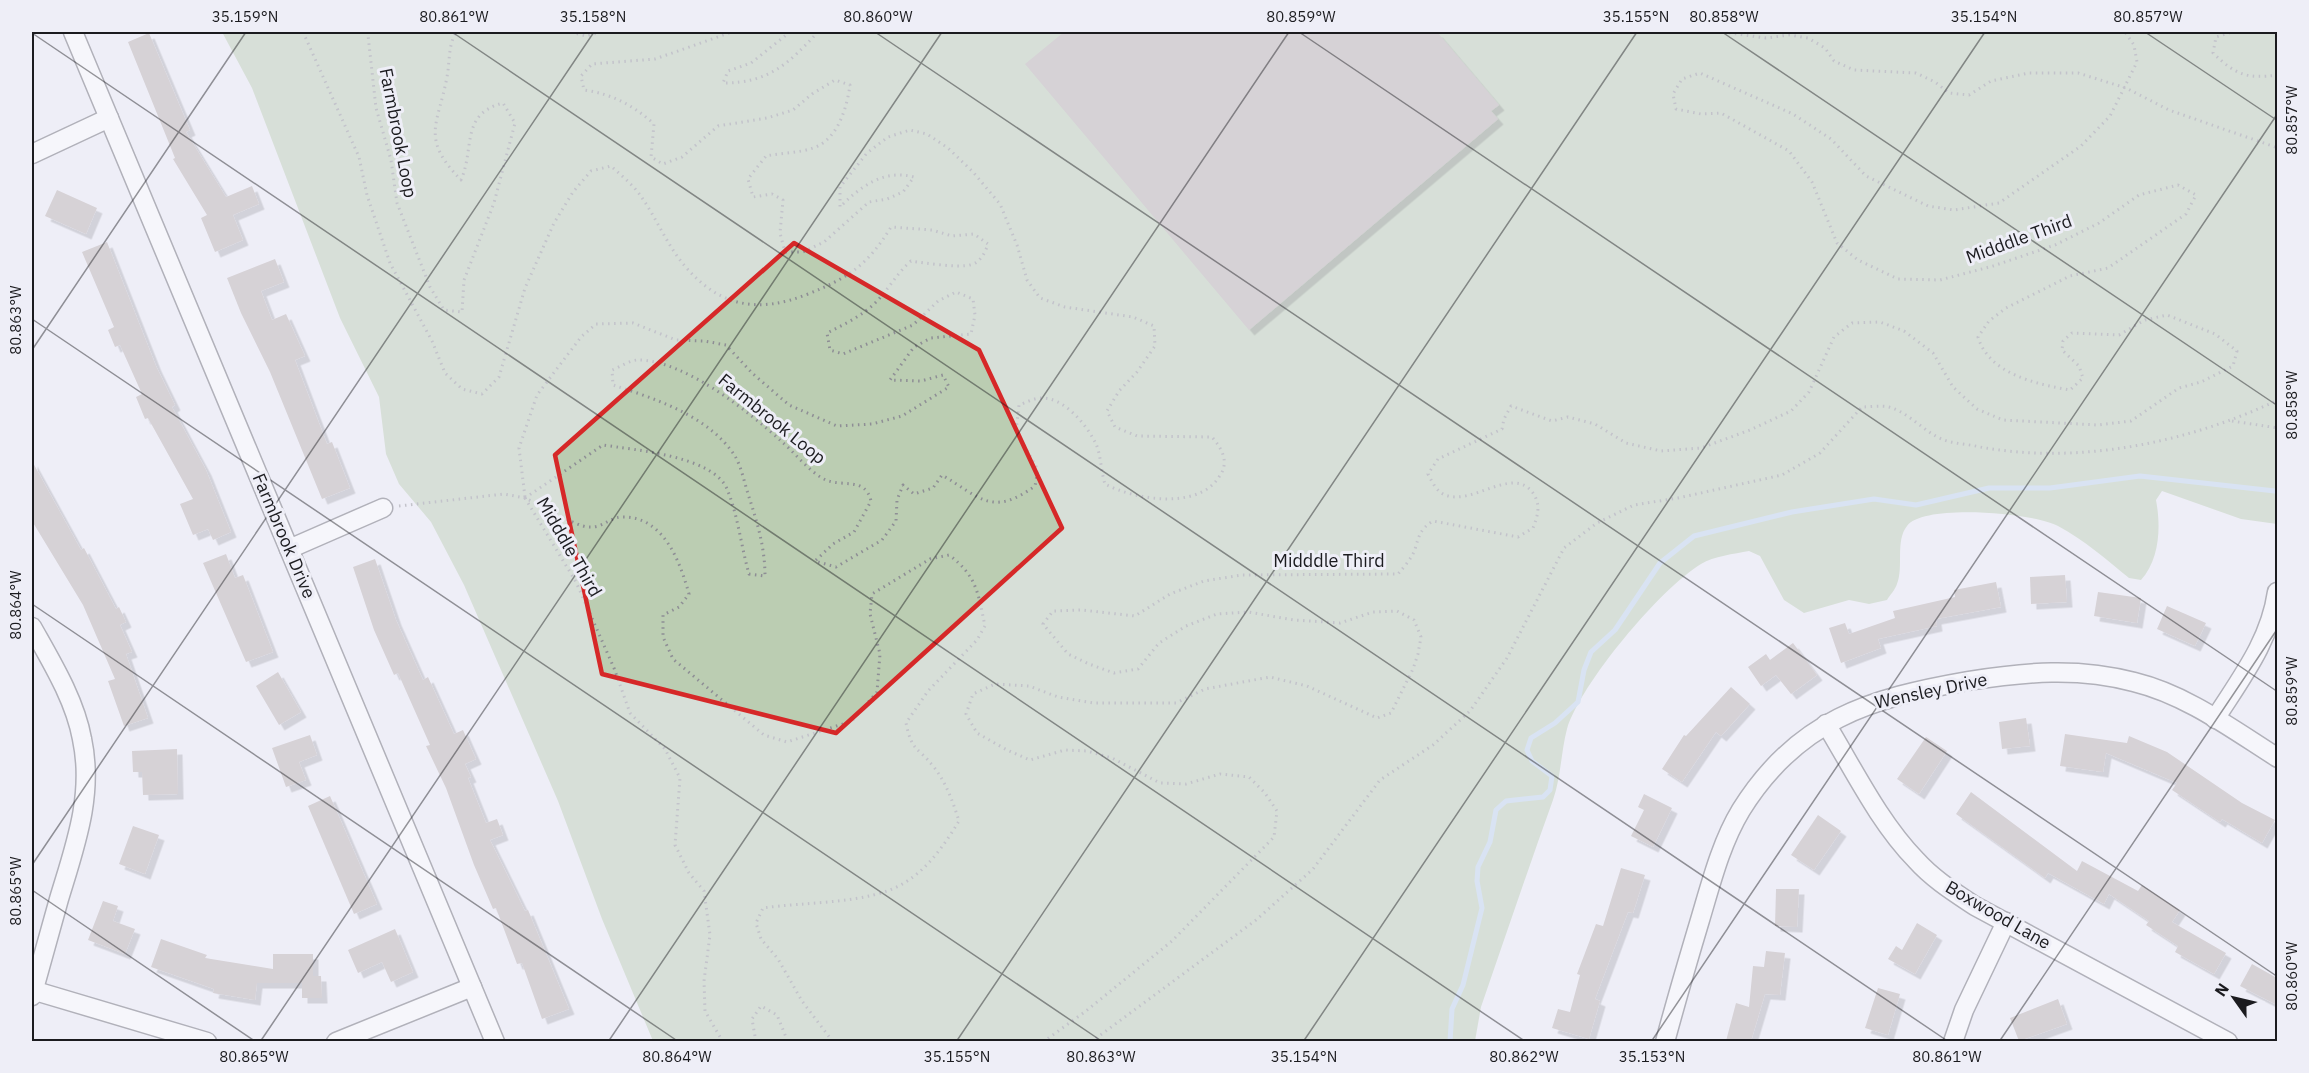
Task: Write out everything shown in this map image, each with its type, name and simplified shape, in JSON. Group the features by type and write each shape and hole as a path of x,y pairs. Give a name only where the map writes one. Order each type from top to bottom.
{"street":[{"name":"Farmbrook Drive","path":"73,32 495,1041"},
{"path":"32,154 109,118"},
{"path":"289,549 383,508"},
{"path":"2215,719 2262,642 2271,623 2277,592"},
{"path":"32,627 79,724 87,770 86,801 80,832 32,992 207,1041"},
{"name":"Wensley Drive","path":"1665,1041 1715,869 1741,810 1769,772 1795,747 1826,724 1858,708 1909,692 2016,673 2055,671 2099,674 2136,682 2172,695 2277,758"},
{"name":"Boxwood Lane","path":"1826,724 1880,814 1906,849 1945,886 2006,922 2228,1041"},
{"path":"1953,1041 1964,1010 2006,922"},
{"path":"336,1041 472,987"}],"path":[{"name":"Farmbrook Loop","path":"303,32 318,71 359,157 368,195 390,263 432,341 445,373 462,389 482,394 499,377 537,258 564,208 591,171 611,166 618,172 639,193 684,266 734,304 766,305 796,299 830,285 853,273 876,251 891,227 932,230 952,236 974,234 988,244 983,257 970,265 932,265 911,261 900,271 878,300 856,318 827,333 830,350 843,354 913,326 938,300 956,292 973,299 975,315 970,334 931,338 914,346 890,380 921,381 943,375 949,387 902,416 872,424 837,426 789,405 752,373 726,345 676,340 633,323 596,324 581,337 537,395 519,448 525,498 603,445 702,465 726,486 749,574 765,576 765,553 735,457 717,435 691,418 656,400 613,386 612,370 637,360 668,367 700,379 774,434 824,479 863,486 869,492 871,501 854,532 832,544 815,561 836,567 882,540 896,521 897,500 903,485 914,494 933,488 942,475 978,498 996,504 1017,499 1035,486 1038,470 1016,431 1019,405 1041,398 1059,402 1075,415 1096,445 1105,484 1122,493 1148,498 1194,497 1213,487 1224,471 1224,452 1212,436 1137,436 1115,427 1107,411 1119,391 1137,372 1155,346 1154,326 1133,317 1065,307 1040,298 1027,280 1017,245 1000,204 973,172 948,148 927,134 910,130 888,137 867,153 840,187 840,207 854,193 878,178 897,172 914,177 903,192 887,199 869,202 824,242 803,252 785,252 780,233 783,200 772,194 753,196 748,179 766,156 815,148 830,136 843,116 850,85 835,80 812,94 793,110 767,118 718,126 682,157 663,164 651,157 654,124 628,104 606,93 584,90 581,76 592,64 655,59 732,32"},
{"name":"Farmbrook Loop","path":"370,32 368,35 376,108 391,160 397,203 430,287 444,310 462,312 464,280 494,203 515,123 503,103 489,107 471,125 468,165 461,180 447,166 438,148 434,127 447,77 451,41 456,32"},
{"path":"571,32 586,36 601,32"},
{"path":"790,32 751,63 728,71 723,82 743,83 775,72 794,58 818,32"},
{"path":"1723,32 1766,38 1789,34 1808,38 1825,48 1834,61 1854,70 1916,73 1935,82 1949,93 1969,95 1991,81 2028,73 2078,73 2126,88 2169,110 2277,148"},
{"name":"Midddle Third","path":"1043,1041 1086,1011 1172,941 1274,837 1277,812 1265,793 1249,777 1220,774 1185,784 1160,783 1112,758 1087,751 1065,750 1030,760 1022,757 977,733 966,714 973,694 995,684 1029,687 1058,697 1094,703 1176,703 1205,689 1270,677 1307,686 1377,718 1391,713 1413,669 1421,637 1414,620 1396,611 1373,612 1340,623 1294,620 1248,612 1217,614 1186,626 1159,643 1138,669 1114,673 1068,654 1043,624 1053,610 1082,610 1135,616 1170,594 1196,584 1242,575 1398,574 1415,550 1416,539 1424,527 1433,521 1518,537 1533,528 1538,514 1538,501 1530,489 1517,483 1501,484 1465,497 1445,495 1434,486 1428,474 1438,459 1502,429 1504,418 1511,406 1552,421 1568,417 1594,424 1626,443 1661,451 1701,448 1791,411 1809,392 1834,337 1852,323 1880,322 1904,331 1933,353 1953,387 1977,409 2003,420 2098,425 2131,421 2179,388 2201,382 2233,366 2237,351 2215,334 2167,315 2145,320 2119,335 2072,333 2063,341 2062,350 2079,366 2083,378 2070,390 2051,386 1998,367 1982,351 1978,337 1989,321 2006,308 2070,276 2108,268 2186,214 2196,195 2178,185 2139,195 2099,223 2055,245 1940,280 1898,279 1858,260 1837,243 1812,182 1789,151 1720,113 1701,114 1676,109 1673,94 1682,79 1700,73 1793,114 1831,139 1866,176 1928,206 1954,210 1999,203 2081,146 2110,116 2137,62 2134,45 2125,32"},
{"path":"2260,32 2232,32 2216,37 2213,53 2228,68 2253,78 2277,75"},
{"path":"1091,1041 1256,920 1312,869 1380,780 1432,745 1470,711 1507,658 1564,548 1597,524 1634,505 1678,498 1782,475 1820,453 1862,407 1889,408 1943,440 1992,449 2056,456 2137,445 2195,432 2231,421 2277,400"},
{"path":"2231,421 2277,428"},
{"path":"383,508 504,494 525,498"},
{"name":"Midddle Third","path":"525,498 576,582 614,668 630,713 665,749 680,778 675,845 689,873 704,891 710,935 704,981 705,1011 723,1041"},
{"name":"Midddle Third","path":"525,498 583,526 602,527 620,517 637,519 671,545 689,594 679,607 663,615 663,637 673,659 764,735 787,742 852,721 876,692 880,654 870,614 872,594 930,559 949,555 967,569 978,593 985,626 976,640 928,692 906,723 910,742 933,766 952,798 959,821 931,861 904,884 872,894 826,903 764,908 756,923 761,939 778,958 802,1002 833,1041"},
{"path":"756,1041 752,1019 761,1006 777,1015 788,1041"}],"highlighted area":[{"path":"794,243 979,350 1062,528 836,733 602,674 555,455"}],"green space":[{"path":"222,32 2277,32 2277,524 2241,519 2162,491 2156,500 2158,542 2152,562 2141,580 2129,578 2095,550 2058,526 2046,521 1980,512 1934,514 1917,519 1903,532 1899,577 1887,600 1869,604 1849,600 1804,613 1784,600 1760,556 1749,551 1718,557 1701,564 1684,576 1644,615 1605,663 1575,710 1567,729 1556,791 1481,1007 1475,1041 653,1041 602,919 558,801 464,585 431,522 399,484 386,454 379,397 340,318 252,88"}],"building":[{"path":"1064,32 1437,32 1499,105 1491,111 1498,119 1249,330 1025,64"},
{"path":"149,33 190,130 186,132 226,197 252,186 259,204 233,215 243,240 215,252 201,218 207,215 173,159 175,158 128,42"},
{"path":"57,190 97,208 86,234 45,216"},
{"path":"107,242 156,366 175,405 172,407 206,470 231,532 213,540 208,529 193,535 180,504 193,499 148,418 145,419 136,397 142,394 120,345 115,347 108,330 114,327 82,252"},
{"path":"275,259 284,282 261,291 272,320 286,314 305,356 295,360 327,444 332,442 350,488 322,499 270,372 241,313 227,278"},
{"path":"32,461 81,550 84,548 116,609 119,607 126,622 120,625 132,652 126,654 148,718 124,726 108,681 115,679 83,605 32,521"},
{"path":"226,554 235,578 243,575 273,652 246,662 203,563"},
{"path":"375,559 396,620 423,680 428,677 454,734 463,730 476,759 465,764 471,777 468,778 486,823 497,819 503,835 490,840 525,911 528,910 569,1009 542,1019 522,963 517,964 496,908 493,909 474,865 446,788 426,746 430,745 398,673 394,675 374,630 353,567"},
{"path":"2065,575 2067,602 2031,604 2030,577"},
{"path":"1996,582 2001,607 1936,619 1937,626 1878,639 1881,648 1841,663 1829,628 1845,623 1849,634 1895,618 1893,611 1955,597 1954,590"},
{"path":"2098,592 2141,598 2137,623 2094,616"},
{"path":"2167,606 2206,623 2195,646 2157,629"},
{"path":"1793,643 1817,675 1791,694 1776,675 1761,686 1748,667 1766,654 1770,660"},
{"path":"278,672 301,712 279,725 256,686"},
{"path":"1731,687 1750,704 1721,736 1716,732 1682,782 1662,769 1684,735 1686,736"},
{"path":"2026,718 2030,746 2002,749 1999,722"},
{"path":"2065,734 2127,743 2129,736 2167,752 2242,803 2275,820 2262,843 2222,819 2220,822 2172,790 2177,783 2106,753 2103,772 2060,766"},
{"path":"310,735 317,755 299,762 306,780 286,787 272,748"},
{"path":"1926,737 1947,751 1919,794 1897,779"},
{"path":"177,749 178,794 143,795 142,772 133,772 132,751"},
{"path":"1971,792 2077,871 2082,861 2138,891 2142,885 2180,910 2172,922 2226,953 2214,974 2175,952 2178,946 2146,925 2149,921 2109,894 2104,904 2048,873 2045,878 1956,814"},
{"path":"1644,794 1672,808 1653,847 1631,836 1644,810 1638,807"},
{"path":"330,796 377,904 354,914 308,806"},
{"path":"1818,815 1841,831 1814,870 1791,855"},
{"path":"133,826 159,835 145,874 119,864"},
{"path":"1621,868 1645,875 1633,913 1628,912 1595,999 1600,1001 1589,1039 1552,1028 1558,1009 1570,1012 1580,975 1577,974 1596,924 1603,926"},
{"path":"1776,889 1799,889 1797,927 1775,926"},
{"path":"103,901 118,906 113,921 135,929 125,954 88,940"},
{"path":"1917,923 1937,935 1915,974 1888,959 1896,946 1902,950"},
{"path":"395,929 413,972 391,982 382,962 358,973 348,950"},
{"path":"161,939 207,955 205,958 273,969 273,954 313,954 313,976 321,976 322,998 302,998 302,983 257,983 255,1000 213,993 214,989 151,967"},
{"path":"1766,951 1785,953 1780,995 1765,994 1751,1041 1726,1041 1736,1003 1749,1007 1753,966 1764,967"},
{"path":"2252,964 2277,978 2277,1005 2240,986"},
{"path":"1878,988 1900,994 1888,1035 1865,1028"},
{"path":"2058,999 2067,1024 2019,1041 2010,1018"}],"waterway":[{"path":"1450,1042 1452,1009 1463,985 1482,908 1477,881 1478,867 1490,842 1496,810 1506,801 1543,797 1550,790 1552,776 1532,761 1527,750 1531,738 1555,723 1578,702 1584,670 1591,652 1615,630 1660,563 1694,536 1792,512 1874,499 1916,505 1989,488 2050,488 2140,476 2275,491"}]}
